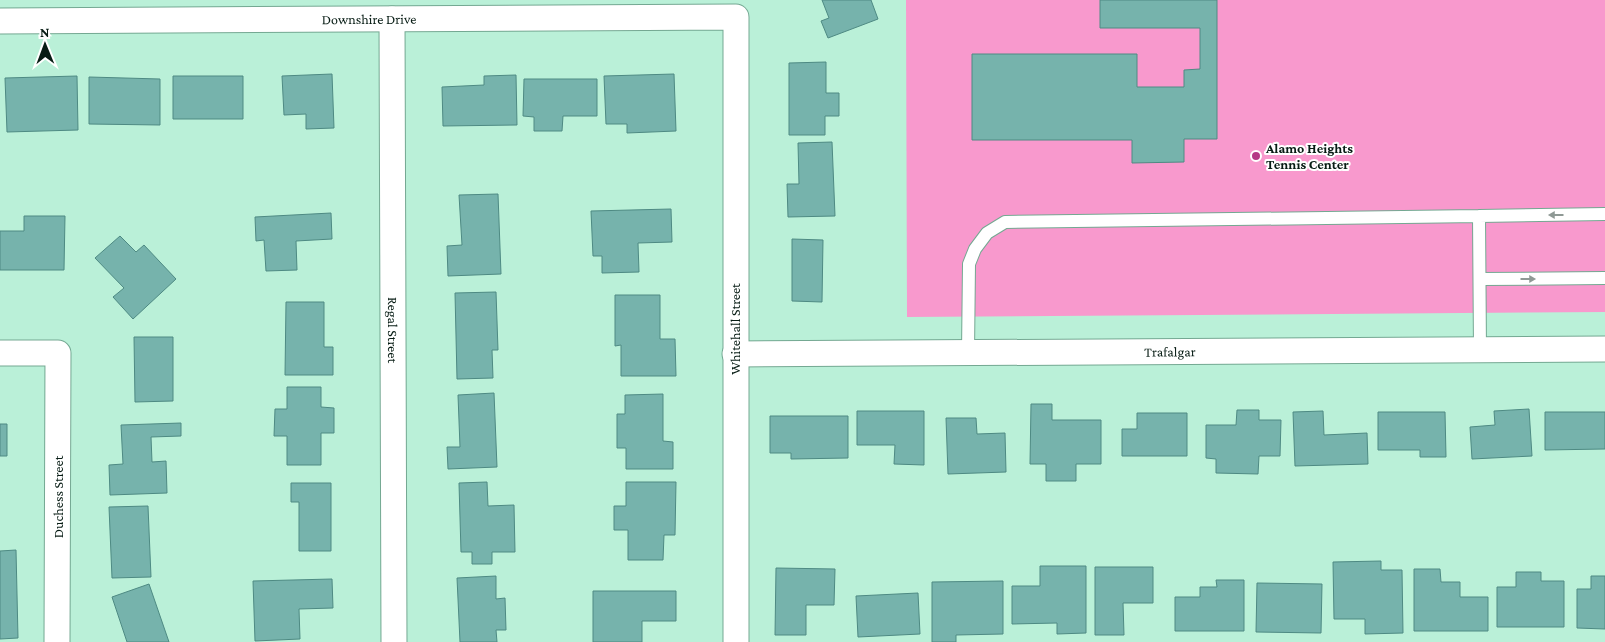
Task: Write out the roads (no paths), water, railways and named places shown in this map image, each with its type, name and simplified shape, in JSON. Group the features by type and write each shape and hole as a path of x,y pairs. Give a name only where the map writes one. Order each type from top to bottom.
{"street":[{"name":"Downshire Drive","path":"0,21 392,19 609,9 736,17"},
{"name":"Whitehall Street","path":"736,17 736,642"},
{"name":"Regal Street","path":"392,19 394,642"},
{"name":"Trafalgar","path":"735,354 1605,349"},
{"name":"Duchess Street","path":"0,353 58,353 57,642"}],"lane":[{"path":"968,352 969,264 975,249 987,233 1005,222 1605,214"},
{"path":"1479,216 1480,350"},
{"path":"1480,279 1605,278"}],"place":[{"name":"Alamo Heights Tennis Center","path":"1256,156"}]}
